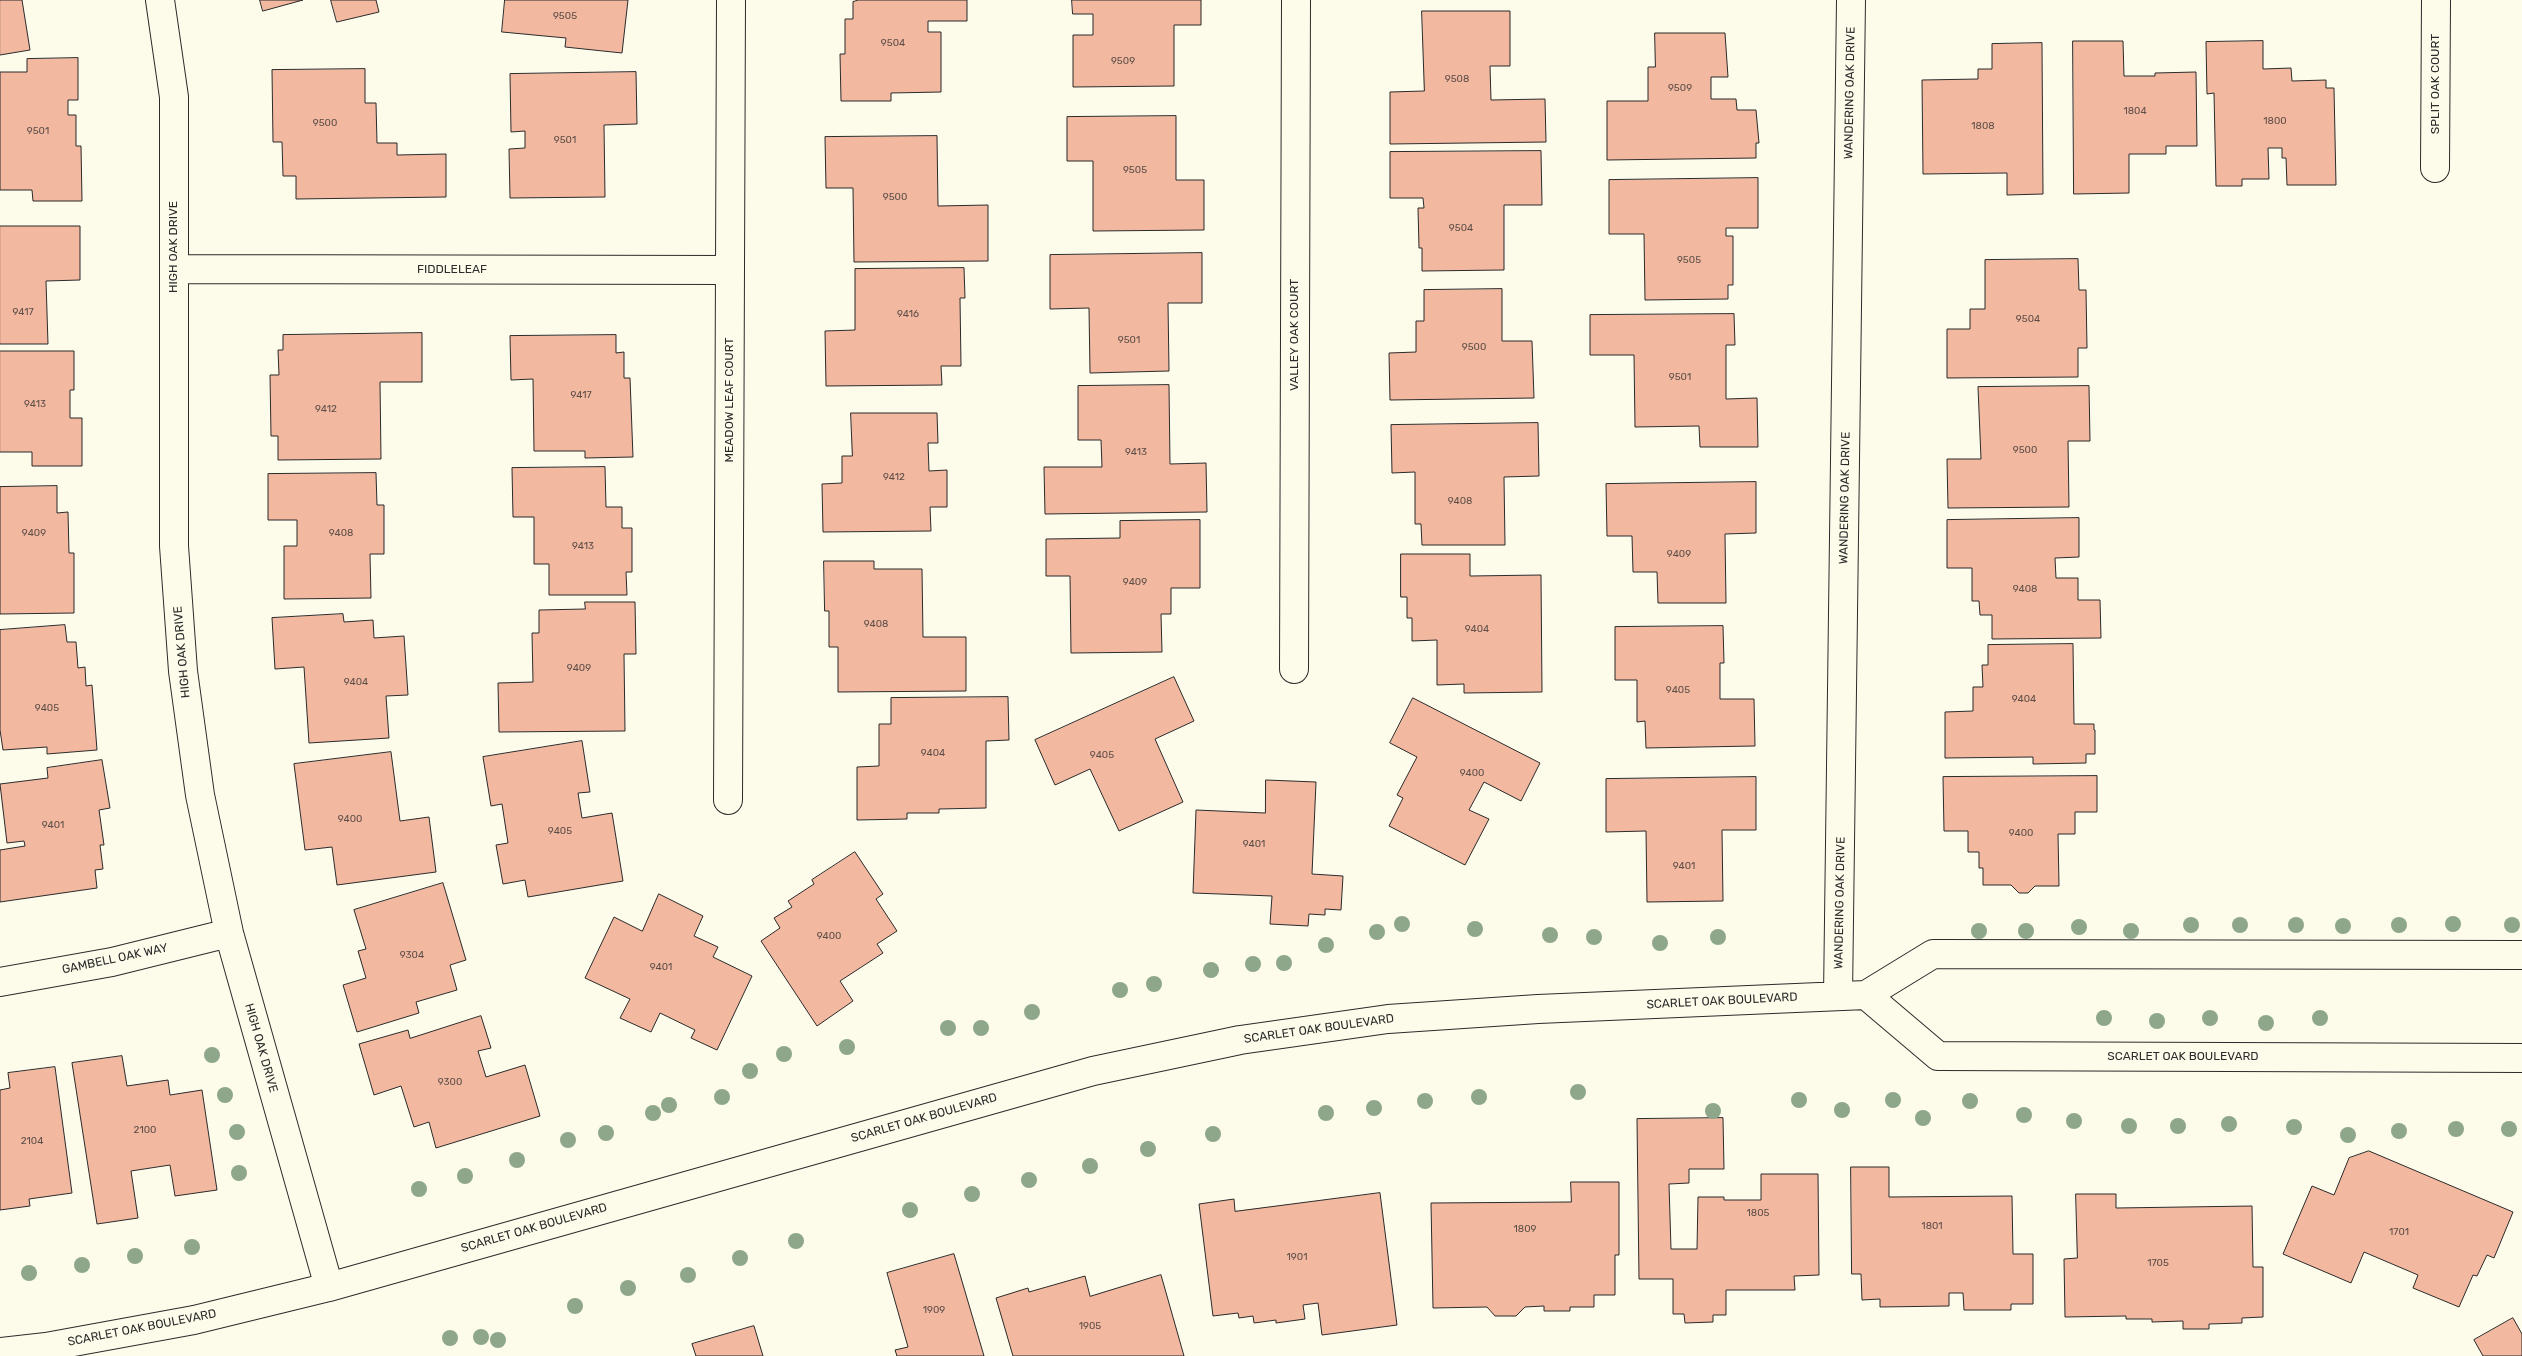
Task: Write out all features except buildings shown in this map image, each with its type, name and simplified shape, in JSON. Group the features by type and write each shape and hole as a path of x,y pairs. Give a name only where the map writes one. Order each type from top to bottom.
{"street":[{"name":"HIGH OAK DRIVE","path":"160,0 174,97 174,546 183,671 200,795 229,933 329,1287"},
{"name":"MEADOW LEAF COURT","path":"728,800 731,0"},
{"name":"VALLEY OAK COURT","path":"1294,669 1296,0"},
{"name":"WANDERING OAK DRIVE","path":"1838,996 1852,0"},
{"name":"SPLIT OAK COURT","path":"2435,168 2436,0"},
{"name":"FIDDLELEAF","path":"174,269 730,270"},
{"name":"GAMBELL OAK WAY","path":"0,982 112,962 229,933"},
{"name":"SCARLET OAK BOULEVARD","path":"0,1352 46,1346 194,1320 329,1287 1093,1071 1240,1040 1398,1019 1538,1009 1866,995 1933,954 2522,955"},
{"name":"SCARLET OAK BOULEVARD","path":"1866,995 1938,1056 2522,1058"}]}
